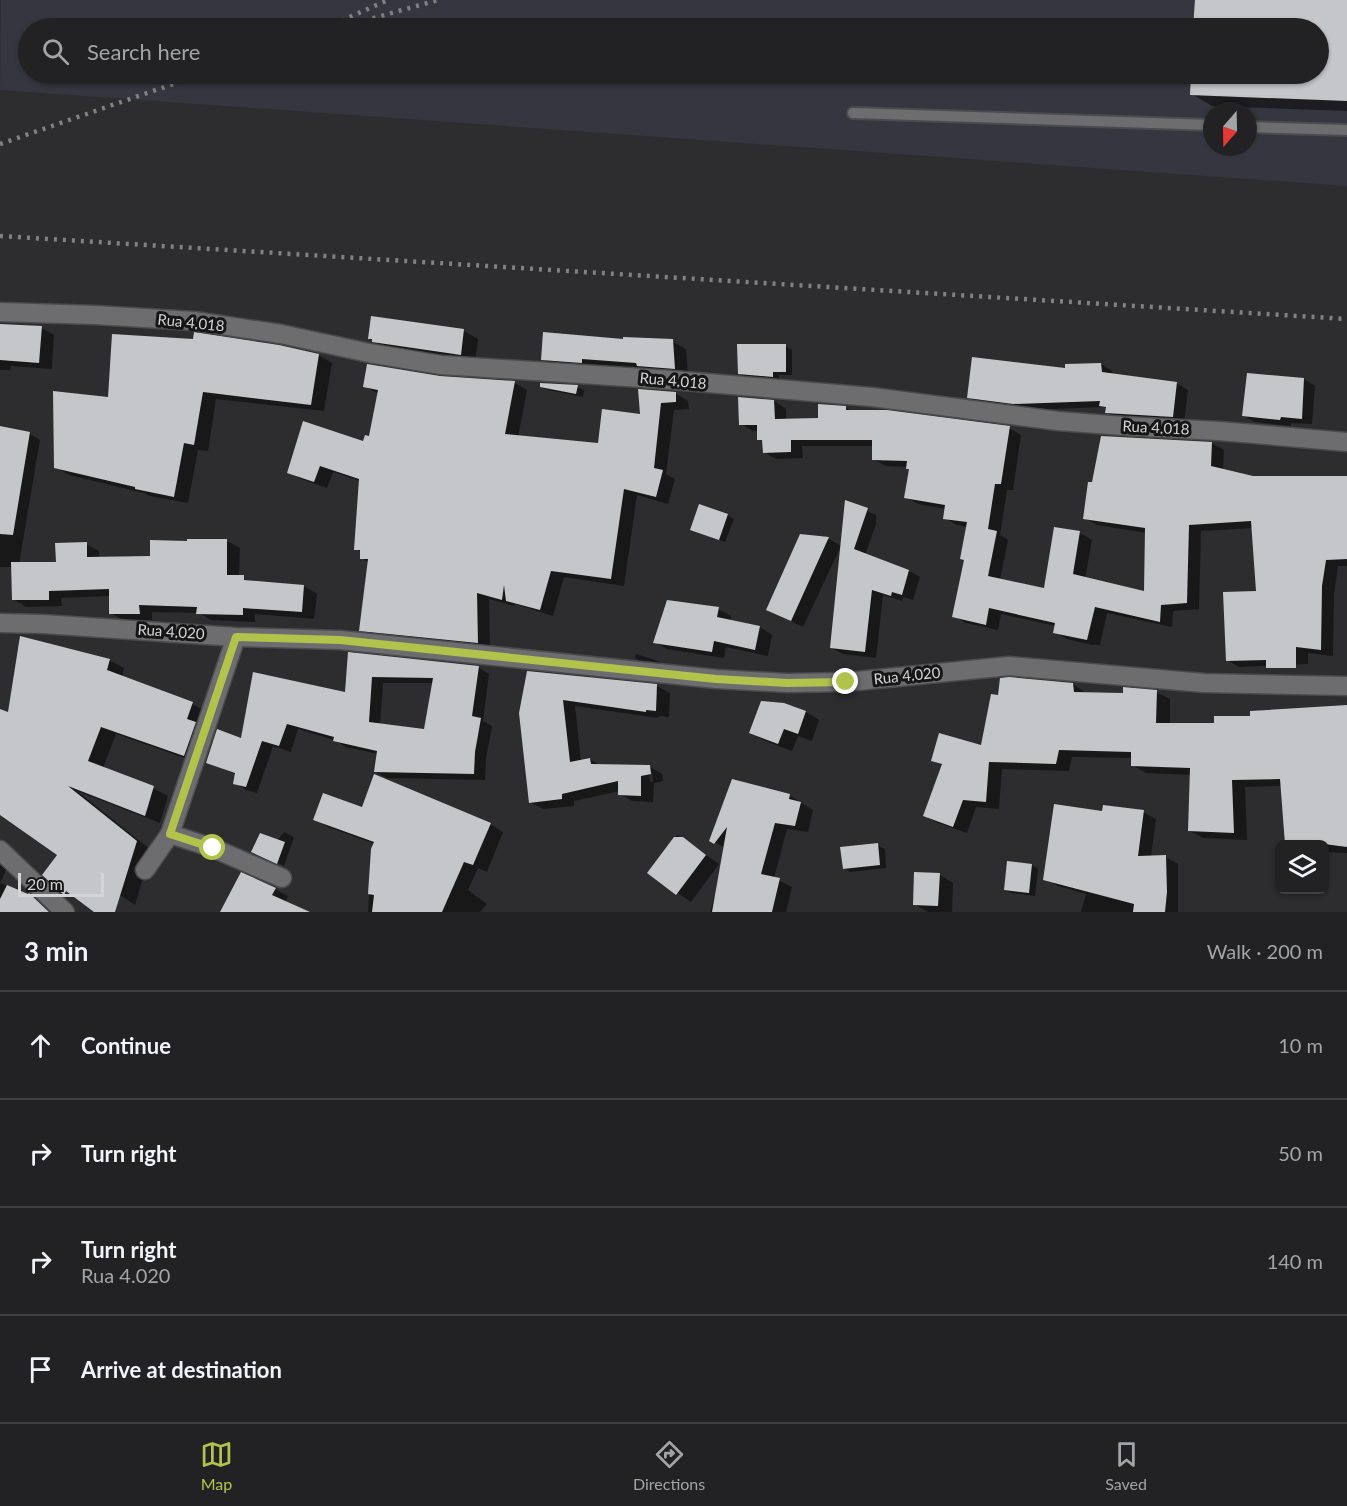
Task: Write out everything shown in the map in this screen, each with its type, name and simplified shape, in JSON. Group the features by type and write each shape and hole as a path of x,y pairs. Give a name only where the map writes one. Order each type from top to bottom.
{"street":[{"name":"Rua 4.018","path":"0,312 194,321 281,334 369,353 441,364 789,390 940,405 1058,421 1347,442"},
{"name":"Rua 4.020","path":"0,624 53,625 236,637 340,640 716,679 787,683 846,682 1010,666 1204,682 1347,686"},
{"path":"145,870 170,834 236,637"},
{"path":"170,834 213,848 282,878"},
{"path":"0,850 65,912"}],"lane":[{"path":"853,112 1203,125"},
{"path":"1257,127 1347,130"}],"shaded area":[{"path":"1,0 1347,0 1347,186 0,90"}],"building":[{"path":"1195,0 1347,0 1347,101 1190,95 1191,84 1329,84 1329,18 1194,18"},
{"path":"371,316 464,329 461,355 372,342 372,339 368,339"},
{"path":"0,324 42,326 39,363 0,360"},
{"path":"194,332 279,345 319,354 311,405 203,392 194,445 184,443 174,497 54,468 53,391 108,397 112,334 193,339"},
{"path":"543,332 623,339 623,337 673,339 675,369 582,359 582,363 541,360"},
{"path":"737,344 786,344 786,372 773,372 773,377 738,374"},
{"path":"972,357 1065,368 1065,364 1101,363 1102,372 1177,382 1173,417 1105,413 1106,407 1099,406 1100,401 1013,404 967,398"},
{"path":"367,364 440,376 515,381 505,434 598,443 602,409 640,414 638,389 676,392 676,402 661,403 654,468 663,470 656,497 624,489 611,579 551,571 540,610 506,601 504,585 502,600 477,593 478,643 359,631 368,559 360,559 360,550 354,550 359,479 320,466 314,482 287,473 303,421 363,441 365,435 369,436 378,390 363,387"},
{"path":"1247,373 1304,378 1302,419 1281,417 1280,420 1242,416"},
{"path":"540,383 578,385 576,394 540,387"},
{"path":"738,397 774,400 775,419 818,418 818,404 846,406 846,410 887,410 1010,426 1001,484 995,484 988,529 997,531 988,576 1044,588 1054,527 1080,531 1073,574 1144,591 1145,528 1083,519 1088,482 1092,482 1101,436 1212,442 1211,466 1253,476 1347,476 1347,559 1326,560 1322,586 1321,650 1296,647 1296,668 1266,668 1266,660 1226,661 1223,592 1256,591 1251,521 1189,525 1187,603 1161,605 1160,622 1095,607 1087,640 1053,633 1055,623 989,608 986,625 952,617 964,560 960,559 967,522 943,519 945,505 904,498 909,469 906,469 907,461 872,460 872,440 791,440 791,452 763,453 762,440 757,440 757,425 739,425"},
{"path":"0,426 30,432 13,535 0,534"},
{"path":"845,500 868,508 854,549 909,570 902,595 892,592 891,596 872,590 865,652 830,648"},
{"path":"699,504 728,514 719,540 690,530"},
{"path":"800,534 829,537 791,621 766,610"},
{"path":"187,539 227,539 227,575 244,575 244,580 304,585 302,612 243,608 243,615 196,614 197,607 139,605 140,614 109,614 109,589 49,591 49,600 12,600 11,562 56,562 55,543 87,542 87,557 150,556 150,540 187,541"},
{"path":"667,600 719,607 717,617 760,626 755,650 714,641 712,652 653,643"},
{"path":"20,636 110,659 107,670 193,702 187,719 196,722 184,756 101,727 88,761 154,786 145,816 68,786 137,841 115,912 94,912 66,891 64,895 42,875 57,855 0,815 0,709 8,712"},
{"path":"348,652 479,666 472,716 481,718 474,774 374,772 377,751 333,741 334,737 287,724 279,746 262,741 246,787 233,784 235,773 206,763 217,729 241,738 253,672 345,692","holes":["372,677 433,678 424,729 369,722"]},
{"path":"527,671 657,684 656,711 646,710 646,712 563,700 570,762 590,758 591,764 650,765 651,774 641,776 641,796 618,795 618,781 562,794 562,799 529,803 519,713"},
{"path":"1000,678 1073,683 1074,692 1123,693 1123,687 1157,690 1156,723 1214,723 1214,716 1250,716 1250,711 1347,705 1347,847 1329,845 1329,840 1285,840 1280,779 1232,780 1234,833 1188,831 1190,768 1131,766 1131,752 1059,750 1056,764 989,762 986,802 963,800 953,827 923,816 942,764 931,761 939,733 981,745 991,694 998,695"},
{"path":"761,701 784,703 806,711 798,734 784,729 778,744 749,733"},
{"path":"374,774 491,823 473,865 464,862 442,912 372,912 374,895 368,894 371,849 374,842 313,820 323,793 362,807"},
{"path":"732,779 790,794 789,799 801,802 795,826 775,823 761,874 780,878 772,912 712,912 727,827 714,844 709,841"},
{"path":"1054,804 1102,811 1103,805 1144,810 1138,856 1166,855 1165,912 1133,912 1134,904 1043,880"},
{"path":"260,833 285,842 277,864 251,852"},
{"path":"674,837 683,837 706,855 676,895 647,873"},
{"path":"878,843 880,865 843,869 840,847"},
{"path":"1007,861 1032,864 1029,893 1004,890"},
{"path":"241,872 276,888 272,895 310,912 220,912"},
{"path":"914,872 940,873 938,906 913,905"},
{"path":"7,885 29,893 49,912 0,912 0,899"}],"railway":[{"path":"348,18 388,0"},
{"path":"374,18 438,0"},
{"path":"0,144 173,84"},
{"path":"0,236 1347,319"}],"route":[{"path":"213,848 170,834 236,637 340,640 716,679 787,683 846,682"}]}
